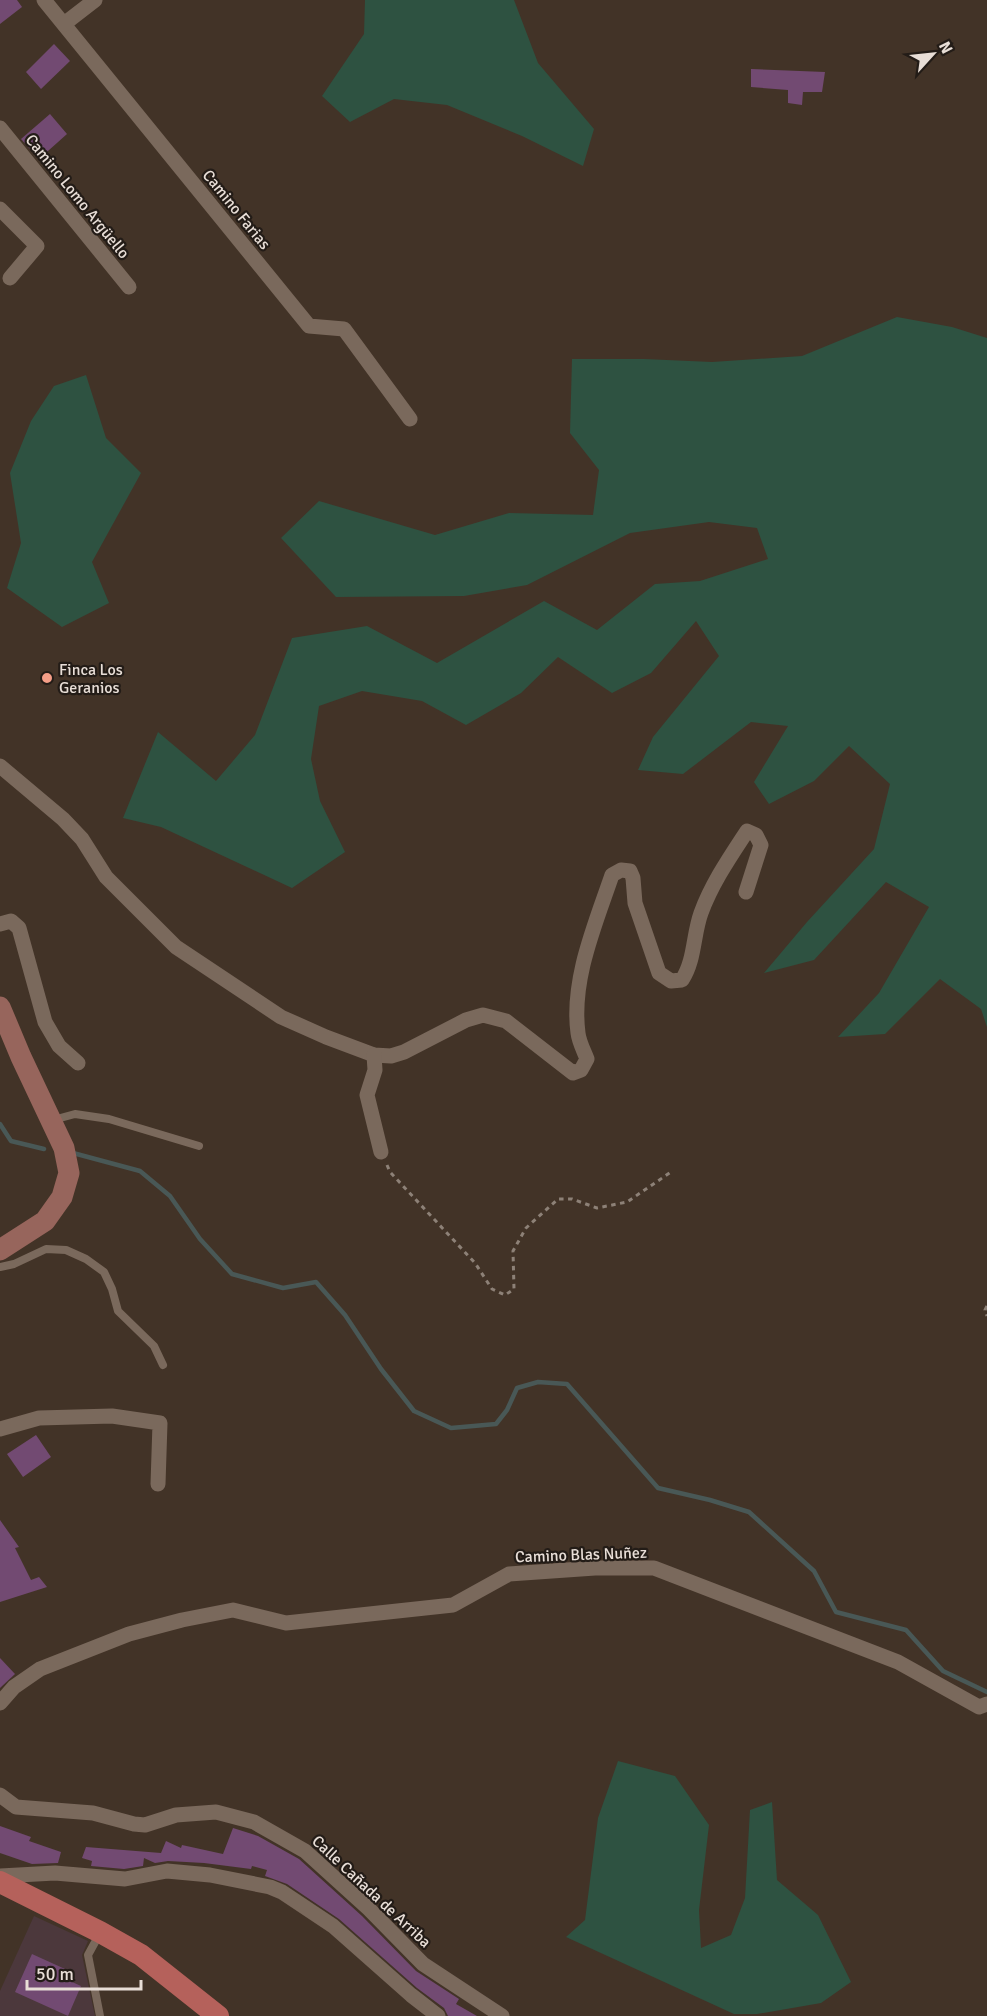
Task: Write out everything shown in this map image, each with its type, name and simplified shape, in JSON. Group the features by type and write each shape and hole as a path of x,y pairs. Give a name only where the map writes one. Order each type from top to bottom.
{"main road":[{"path":"0,1007 51,1121 67,1160 69,1173 62,1197 45,1221 0,1250"},
{"path":"0,1882 141,1955 218,2016"}],"street":[{"name":"Camino Farias","path":"44,0 309,326 344,329 410,419"},
{"path":"64,24 95,0"},
{"name":"Camino Lomo Argüello","path":"0,128 129,287"},
{"path":"0,209 37,246 10,278"},
{"path":"0,766 63,819 82,839 106,877 176,947 280,1017 326,1038 374,1055 391,1056 404,1052 466,1020 483,1015 506,1021 573,1073 581,1070 586,1059 578,1035 576,1007 587,950 612,875 621,870 630,871 633,878 635,903 660,973 671,981 682,980 689,969 698,921 712,885 747,831 756,835 761,845 747,892"},
{"path":"0,924 11,921 19,928 45,1022 59,1046 78,1063"},
{"path":"374,1055 375,1070 367,1095 381,1152"},
{"path":"0,1429 39,1418 112,1416 160,1423 158,1484"},
{"name":"Camino Blas Nuñez","path":"0,1703 14,1687 40,1669 129,1634 192,1618 233,1610 286,1623 420,1609 453,1605 509,1574 595,1568 654,1568 898,1662 979,1707 987,1704"},
{"name":"Calle Cañada de Arriba","path":"0,1795 16,1807 93,1813 134,1824 145,1825 176,1815 216,1812 254,1822 305,1851 369,1909 423,1964 502,2016"},
{"path":"0,1876 55,1873 125,1879 167,1871 210,1875 270,1887 282,1892 333,1926 438,2016"}],"lane":[{"path":"51,1121 75,1114 109,1119 199,1146"},
{"path":"0,1267 14,1264 46,1249 66,1250 86,1259 104,1272 118,1311 154,1346 163,1365"},
{"path":"100,1932 88,1955 100,2016"}],"path":[{"path":"381,1152 390,1172 475,1263 492,1289 505,1295 514,1289 513,1251 526,1228 558,1199 572,1198 597,1208 627,1202 671,1172"},
{"path":"987,1306 985,1310 987,1316"}],"shaded area":[{"path":"34,1916 88,1941 82,1955 95,2016 0,2016 0,1991"}],"green space":[{"path":"365,0 514,0 538,63 594,129 583,166 522,136 447,105 394,99 350,122 322,96 364,34"},
{"path":"897,317 952,327 987,338 987,1027 981,1009 940,979 885,1034 838,1037 879,993 929,907 886,882 814,960 764,973 874,849 890,784 849,746 814,781 769,804 754,782 788,726 751,722 683,774 638,770 653,737 719,656 696,621 651,673 612,693 558,657 521,693 466,725 422,701 362,691 319,706 311,759 320,801 345,852 292,888 161,827 123,818 158,732 216,781 255,735 292,638 367,626 437,663 544,601 597,630 655,584 700,581 768,559 757,528 709,522 630,533 527,585 464,596 336,597 281,538 319,501 435,535 509,513 593,515 599,470 570,433 572,359 712,362 802,356"},
{"path":"86,375 106,438 141,473 92,562 109,603 62,627 7,588 21,543 10,473 31,421 54,386"},
{"path":"618,1761 675,1776 709,1825 699,1910 701,1948 731,1935 745,1898 750,1810 772,1802 777,1880 818,1915 851,1982 821,2003 757,2014 734,2014 566,1937 585,1920 598,1818"}],"building":[{"path":"0,0 17,0 22,7 0,24"},
{"path":"54,44 70,61 41,89 26,72"},
{"path":"751,69 825,72 822,92 803,92 802,105 788,103 788,90 751,87"},
{"path":"50,114 67,134 39,159 21,139"},
{"path":"36,1435 51,1457 23,1477 7,1454"},
{"path":"0,1520 19,1547 15,1548 31,1580 39,1577 47,1587 0,1602"},
{"path":"0,1658 15,1674 0,1688"},
{"path":"0,1826 31,1837 29,1841 61,1852 58,1863 32,1864 0,1853"},
{"path":"233,1828 258,1836 299,1859 362,1916 416,1971 459,1999 456,2004 477,2016 448,2016 444,2008 417,1988 339,1919 287,1884 265,1876 267,1870 252,1866 251,1869 204,1863 168,1861 155,1863 144,1858 143,1866 124,1869 91,1866 92,1861 82,1858 86,1847 161,1853 166,1841 181,1848 182,1845 223,1854"},
{"path":"32,1954 65,1969 61,1977 81,1986 68,2016 15,1992"}],"waterway":[{"path":"0,1124 11,1141 44,1149"},
{"path":"73,1153 140,1171 170,1196 200,1239 232,1274 283,1288 316,1282 345,1315 381,1369 414,1411 451,1428 496,1424 507,1410 517,1388 538,1382 567,1384 658,1488 749,1512 814,1571 836,1612 906,1630 943,1671 987,1692"}],"place":[{"name":"Finca Los Geranios","path":"47,678"}]}
